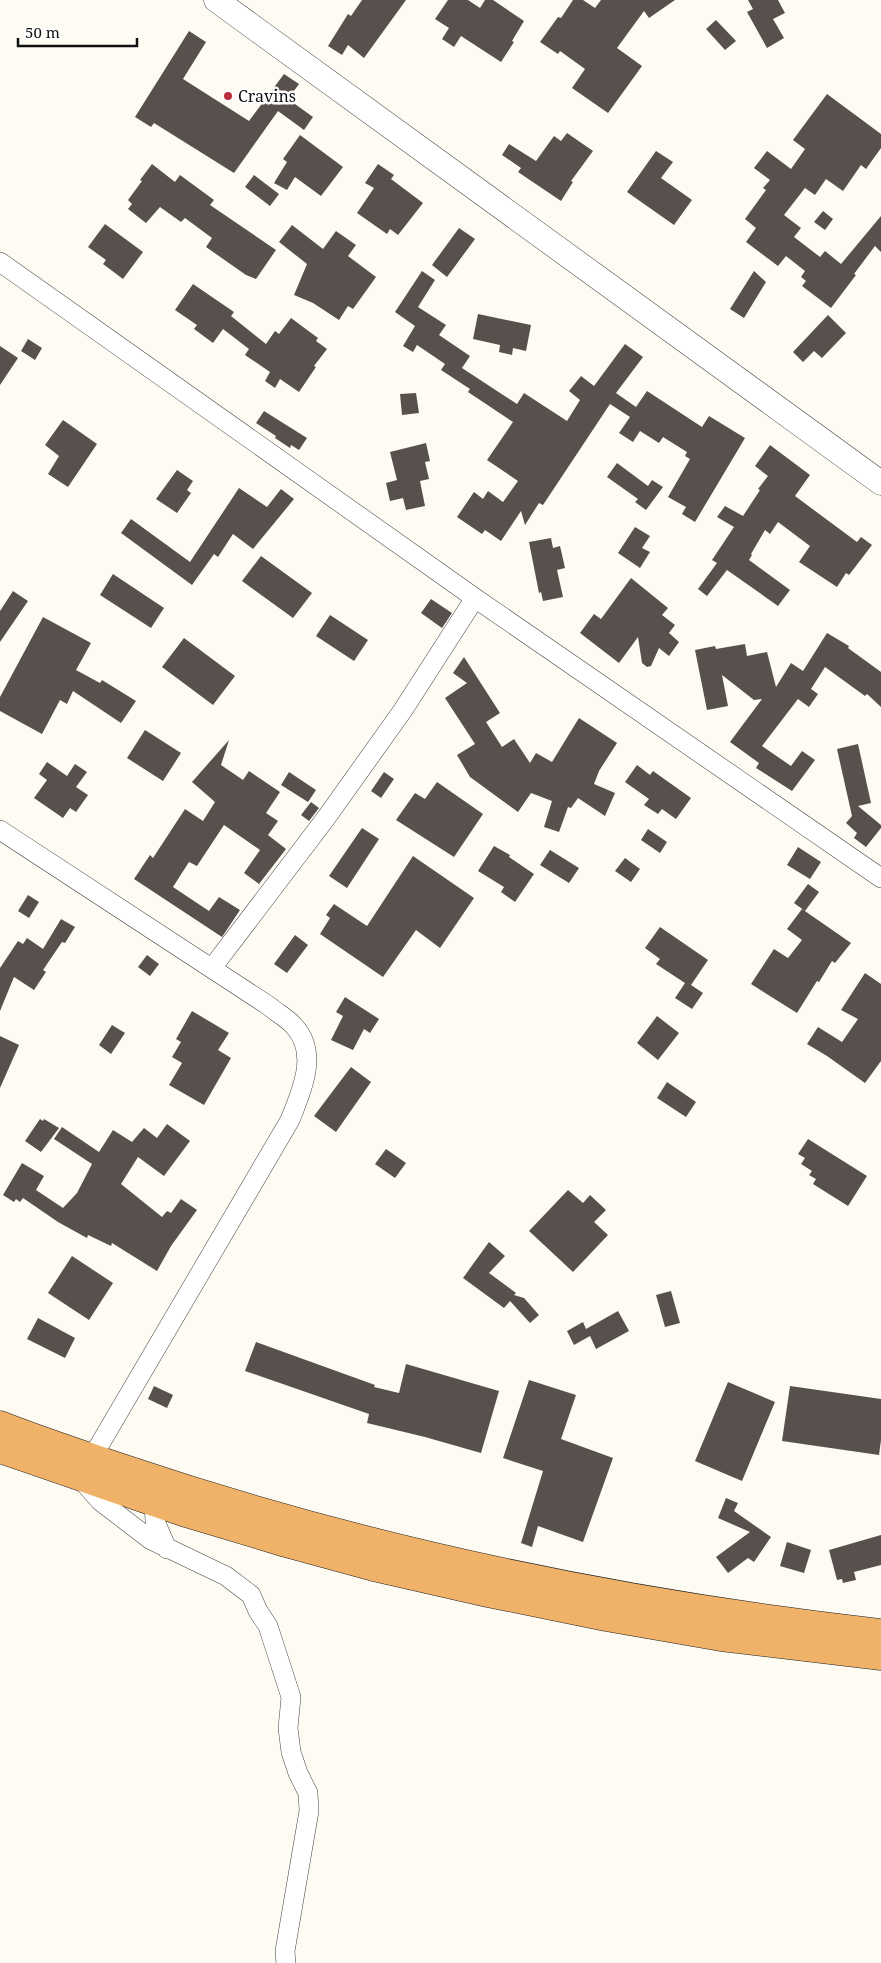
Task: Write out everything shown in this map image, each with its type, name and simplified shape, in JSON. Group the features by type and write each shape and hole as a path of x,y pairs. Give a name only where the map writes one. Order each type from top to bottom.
{"highway":[{"path":"0,1425 154,1502 286,1543 374,1567 506,1597 691,1620 743,1616 881,1633"},
{"path":"0,1449 251,1508 456,1563 551,1583 691,1620 721,1637 881,1656"}],"street":[{"path":"216,0 881,483"},
{"path":"0,262 475,598 881,878"},
{"path":"212,968 348,787 403,710 475,598"},
{"path":"0,830 269,1006 294,1026 307,1048 304,1083 290,1120 86,1468 100,1501 131,1526 167,1549 226,1576 251,1595 258,1611 268,1626 291,1697 288,1728 298,1773 308,1794 309,1811 285,1951 286,1963"},
{"path":"154,1502 156,1522 167,1549"}],"building":[{"path":"362,0 406,0 364,58 348,45 342,55 328,46 348,14 351,16"},
{"path":"448,0 468,0 480,8 485,0 493,0 524,21 512,41 514,42 501,62 461,36 454,47 442,39 449,28 435,19"},
{"path":"573,0 583,0 595,8 601,0 675,0 649,18 644,11 617,48 642,66 608,113 572,88 585,69 560,51 558,54 540,42 558,17 561,18"},
{"path":"748,0 778,0 785,13 773,19 784,38 767,48 747,12 753,9"},
{"path":"716,20 736,41 725,50 706,29"},
{"path":"189,31 206,42 183,79 249,121 284,74 299,84 288,99 313,117 304,130 278,111 234,173 154,123 151,127 135,117"},
{"path":"827,94 881,134 881,148 866,169 861,165 843,191 826,179 815,195 805,188 784,215 801,228 794,237 820,257 825,251 841,264 881,216 881,252 875,246 831,308 802,286 806,281 801,277 805,271 786,256 778,266 746,242 756,228 745,219 766,190 763,188 770,180 754,168 767,151 791,169 805,149 793,140"},
{"path":"567,133 593,151 571,181 573,182 561,201 518,172 521,168 502,155 509,144 536,161 554,136 561,141"},
{"path":"300,135 343,167 321,196 295,177 287,190 274,183 287,162 283,159"},
{"path":"656,151 673,162 661,178 692,200 674,225 627,192"},
{"path":"152,164 175,182 180,175 214,200 210,205 276,250 256,279 246,275 206,247 212,238 185,218 181,222 160,207 146,223 128,209 132,204 128,200"},
{"path":"378,164 394,175 391,179 423,203 398,235 390,229 387,234 357,213 374,188 365,183"},
{"path":"254,175 279,194 270,206 245,187"},
{"path":"823,211 833,219 825,230 814,222"},
{"path":"105,224 143,252 123,279 103,264 106,260 88,247"},
{"path":"292,225 323,249 336,231 356,245 348,256 376,277 353,309 348,306 339,320 313,303 294,295 307,264 279,242"},
{"path":"459,228 475,239 447,277 432,265"},
{"path":"422,271 435,280 418,307 446,325 439,335 470,356 462,368 517,404 524,393 567,421 580,400 569,391 581,376 594,386 625,344 643,357 616,393 636,407 647,391 702,427 709,416 745,438 695,522 682,514 686,507 668,497 690,459 685,456 687,452 663,437 659,443 640,431 633,442 619,433 630,417 610,404 543,505 539,503 525,525 521,511 501,541 485,530 482,534 457,517 474,492 483,499 488,491 503,502 518,481 487,460 513,422 468,392 470,389 441,370 445,364 417,345 413,352 403,346 415,326 395,312"},
{"path":"754,271 766,282 744,318 730,309"},
{"path":"193,284 234,312 231,316 266,344 275,331 279,334 291,318 318,338 316,341 327,349 314,366 316,367 299,392 280,379 275,388 265,381 270,372 245,355 249,349 223,329 213,343 194,329 197,325 175,310"},
{"path":"478,314 531,325 526,351 513,348 512,355 499,352 500,345 473,339"},
{"path":"828,315 846,333 822,358 814,351 803,362 793,352"},
{"path":"28,339 42,348 35,360 21,351"},
{"path":"0,346 18,358 0,385"},
{"path":"416,393 419,413 402,415 400,394"},
{"path":"264,411 307,438 299,450 291,445 290,448 256,423"},
{"path":"63,420 97,444 68,487 48,474 59,456 45,445"},
{"path":"426,443 430,461 425,462 429,479 420,481 425,506 406,510 403,498 390,501 386,483 397,480 390,452"},
{"path":"770,445 810,475 795,496 857,542 861,537 872,545 849,575 846,573 837,587 799,562 810,546 778,522 770,534 765,530 749,560 790,590 778,606 727,570 707,596 698,589 717,563 712,560 734,527 717,517 725,506 743,516 760,490 758,489 768,476 755,466"},
{"path":"617,463 648,486 652,480 663,487 646,510 635,502 638,499 607,477"},
{"path":"177,470 193,481 187,490 191,493 177,513 156,499"},
{"path":"239,488 267,507 281,489 294,499 253,549 233,534 218,557 214,554 192,585 121,533 131,519 190,562"},
{"path":"635,527 650,536 642,548 650,552 640,568 618,553"},
{"path":"551,538 553,548 560,546 565,568 557,570 563,597 543,601 541,592 539,593 529,542"},
{"path":"261,556 312,593 293,618 242,581"},
{"path":"113,574 164,608 151,628 100,595"},
{"path":"631,578 668,608 662,615 675,625 669,633 679,642 669,656 659,648 651,666 647,667 642,663 638,637 619,663 580,633 594,614 601,619"},
{"path":"13,591 28,601 0,642 0,611"},
{"path":"431,599 452,613 442,628 421,613"},
{"path":"330,615 368,640 354,661 316,636"},
{"path":"43,617 91,643 76,670 100,683 102,680 136,701 121,723 73,691 67,704 60,700 42,734 0,711 0,697"},
{"path":"827,633 849,646 848,648 881,672 881,707 867,694 865,696 825,667 811,689 818,694 809,707 798,699 762,746 791,766 802,751 815,760 792,791 756,768 759,763 730,742 762,699 754,700 722,675 728,706 707,710 695,650 715,646 716,649 745,644 747,656 767,652 776,687 791,663 803,671"},
{"path":"184,638 235,676 213,705 162,667"},
{"path":"464,657 500,713 486,722 502,747 514,739 530,763 536,753 552,762 579,718 617,743 599,771 594,784 615,793 605,816 578,798 571,808 568,807 559,832 544,827 552,801 531,793 518,812 470,777 457,755 475,744 445,698 467,683 453,673"},
{"path":"145,730 181,753 163,781 127,758"},
{"path":"229,740 221,765 243,780 249,771 280,792 266,813 278,821 268,835 286,849 259,884 244,873 260,850 224,825 197,866 189,862 173,887 209,911 219,897 240,910 222,937 134,879 150,855 153,858 185,809 203,821 215,802 192,782"},
{"path":"858,744 871,803 858,806 881,825 881,828 866,847 854,838 857,833 846,823 852,816 837,749"},
{"path":"47,762 67,776 75,764 87,772 76,787 88,795 76,812 70,808 63,818 34,798 47,780 39,774"},
{"path":"637,765 650,775 653,771 691,798 676,819 662,809 658,814 644,805 649,799 625,782"},
{"path":"289,772 316,790 308,802 281,785"},
{"path":"384,772 394,779 381,798 371,791"},
{"path":"437,782 483,814 454,857 396,820 415,793 425,799"},
{"path":"311,802 319,808 309,821 301,815"},
{"path":"362,828 379,839 347,888 329,876"},
{"path":"648,829 667,842 660,853 641,840"},
{"path":"494,846 510,855 509,857 534,874 515,902 501,892 504,887 478,871"},
{"path":"798,847 821,862 810,879 787,865"},
{"path":"550,850 579,868 569,883 540,865"},
{"path":"413,856 474,898 440,948 416,930 383,977 320,934 330,918 326,915 334,904 367,926"},
{"path":"625,858 640,869 631,882 615,871"},
{"path":"808,884 819,892 805,911 794,903"},
{"path":"28,895 39,902 29,918 18,911"},
{"path":"802,909 851,943 835,963 832,961 797,1013 751,984 774,949 788,958 802,940 787,929"},
{"path":"61,919 75,927 65,943 62,942 43,970 46,972 34,990 14,977 0,1011 0,968 18,941 23,944 27,938 43,949"},
{"path":"660,927 708,960 691,985 703,993 692,1009 675,998 685,983 656,964 660,959 645,948"},
{"path":"295,935 308,945 287,973 274,964"},
{"path":"147,955 159,964 150,976 138,967"},
{"path":"865,973 881,984 881,1061 865,1083 807,1044 818,1027 842,1042 858,1019 841,1010"},
{"path":"345,997 379,1019 370,1033 364,1029 353,1050 331,1040 343,1016 336,1012"},
{"path":"192,1011 229,1033 218,1050 231,1058 204,1105 169,1085 182,1063 172,1057 181,1042 176,1039"},
{"path":"657,1016 679,1033 658,1060 637,1043"},
{"path":"112,1025 125,1033 111,1054 99,1045"},
{"path":"0,1036 19,1045 0,1088"},
{"path":"351,1067 371,1082 336,1132 314,1116"},
{"path":"667,1082 696,1102 686,1117 657,1098"},
{"path":"40,1119 43,1121 44,1119 59,1128 41,1152 25,1141"},
{"path":"167,1124 190,1141 164,1176 138,1157 121,1184 162,1217 167,1211 171,1213 181,1199 197,1210 171,1246 157,1271 112,1243 111,1246 88,1235 87,1238 58,1222 23,1198 20,1202 16,1199 14,1202 3,1195 22,1163 44,1176 36,1190 63,1208 77,1193 92,1164 54,1139 62,1127 99,1152 113,1130 132,1142 144,1128 157,1138"},
{"path":"808,1139 867,1176 848,1206 813,1184 816,1179 809,1175 812,1171 801,1164 805,1158 798,1154"},
{"path":"386,1149 406,1163 395,1178 375,1164"},
{"path":"568,1190 583,1203 590,1195 606,1210 594,1222 608,1235 573,1272 529,1231"},
{"path":"489,1242 505,1256 489,1273 516,1293 514,1295 524,1298 539,1315 530,1323 510,1301 504,1308 463,1278"},
{"path":"72,1256 113,1283 89,1320 48,1293"},
{"path":"671,1291 680,1323 665,1327 656,1295"},
{"path":"618,1311 629,1331 596,1349 590,1336 574,1345 567,1331 583,1322 586,1329"},
{"path":"38,1318 75,1338 65,1358 27,1339"},
{"path":"256,1342 375,1385 374,1387 399,1393 406,1364 499,1391 481,1453 367,1423 369,1414 245,1371"},
{"path":"529,1380 576,1395 561,1439 613,1458 583,1542 538,1526 532,1547 521,1543 543,1471 503,1458"},
{"path":"728,1382 775,1402 742,1481 695,1461"},
{"path":"154,1386 173,1395 167,1408 148,1399"},
{"path":"790,1386 881,1399 879,1455 782,1441"},
{"path":"726,1498 738,1503 734,1511 771,1537 754,1562 748,1558 728,1573 716,1557 750,1532 718,1518"},
{"path":"881,1535 881,1565 854,1572 856,1580 843,1583 842,1579 837,1580 829,1550"},
{"path":"787,1542 811,1550 804,1573 780,1566"}],"place":[{"name":"Cravins","path":"228,96"}]}
